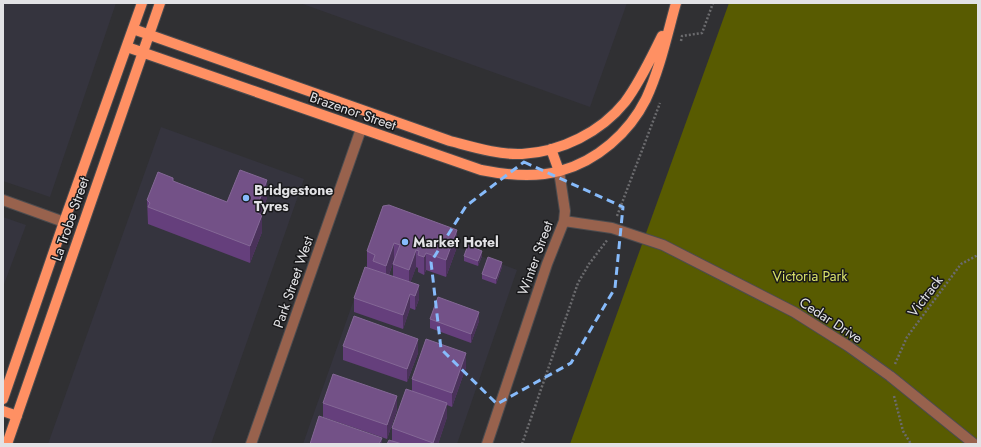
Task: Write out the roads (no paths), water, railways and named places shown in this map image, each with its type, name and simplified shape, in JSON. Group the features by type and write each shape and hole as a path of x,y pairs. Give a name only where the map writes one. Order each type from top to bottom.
{"main road":[{"name":"La Trobe Street","path":"3,399 142,3"},
{"name":"La Trobe Street","path":"7,444 160,3"},
{"path":"676,3 654,78 646,99 632,121 624,132 593,157 576,166 559,171 551,149 567,144 594,129 610,118 624,102 637,84 652,57 676,3"},
{"name":"Brazenor Street","path":"133,29 450,141 476,148 521,154 551,149"},
{"name":"Brazenor Street","path":"127,47 481,170 495,173 521,175 559,171"},
{"path":"361,129 366,112"},
{"path":"64,222 82,228"},
{"path":"3,411 17,416"}],"street":[{"name":"Park Street West","path":"251,444 361,129"},
{"name":"Winter Street","path":"487,444 547,264 564,221 565,211 559,171"},
{"path":"3,200 64,222"},
{"name":"Cedar Drive","path":"564,221 612,228 662,244 794,312 848,346 890,376 974,444"}],"place":[{"name":"Bridgestone Tyres","path":"246,198"},
{"name":"Market Hotel","path":"405,242"}],"park label":[{"name":"Victoria Park","path":"810,276"}]}
